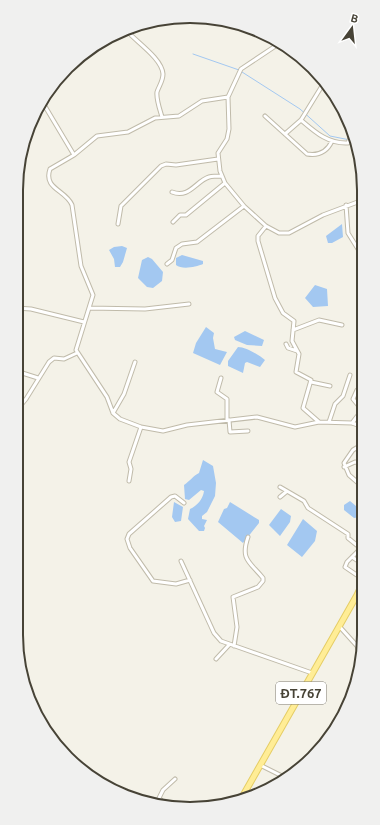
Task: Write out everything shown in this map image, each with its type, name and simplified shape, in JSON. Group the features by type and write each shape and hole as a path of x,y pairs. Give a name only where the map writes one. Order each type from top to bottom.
{"main road":[{"name":"ĐT.767","path":"245,792 357,595"}],"street":[{"path":"130,35 150,53 162,71 162,80 157,94 162,117"},
{"path":"276,46 240,70 228,97 230,129 227,139 220,149 218,159 225,183 244,206 266,226 275,232 286,234 346,205 357,202"},
{"path":"285,134 301,120 321,87"},
{"path":"228,97 202,101 179,116 152,118 128,132 97,136 74,155 50,169 49,177 54,188 68,198 72,205 80,262 92,292 90,308 76,348 77,353 107,397 113,413 120,419 141,427 163,432 187,425 250,417 264,418 295,427 319,422 352,423 357,425"},
{"path":"45,106 74,155"},
{"path":"265,116 307,154 317,154 325,151 332,141"},
{"path":"301,120 319,135 332,141 347,143 349,140"},
{"path":"118,224 121,206 161,166 166,164 176,165 218,159"},
{"path":"172,192 183,193 194,188 208,177 222,176"},
{"path":"173,222 180,215 186,215 225,183"},
{"path":"346,205 348,233 357,247"},
{"path":"167,264 172,260 178,247 185,243 197,242 244,206"},
{"path":"266,226 258,236 258,241 275,298 283,313 294,321 292,341 299,358 296,372 309,379 311,382 330,386"},
{"path":"90,308 145,309 189,304"},
{"path":"23,309 84,322"},
{"path":"293,330 319,320 342,325"},
{"path":"286,344 288,348 297,351"},
{"path":"23,403 38,378 54,358 64,359 77,353"},
{"path":"113,413 124,394 135,362"},
{"path":"23,373 38,378"},
{"path":"330,422 335,404 343,396 350,375"},
{"path":"221,378 217,392 227,399 230,430 232,433 248,431"},
{"path":"311,382 303,408 319,422"},
{"path":"357,390 353,398 357,403"},
{"path":"352,423 357,416"},
{"path":"263,423 264,418"},
{"path":"129,481 131,469 129,462 141,427"},
{"path":"357,448 349,454 345,460 344,467 349,475 357,482"},
{"path":"344,467 357,462"},
{"path":"280,487 286,492 304,501 308,508 348,534 348,538 357,546"},
{"path":"280,497 286,492"},
{"path":"184,502 172,496 129,534 127,539 130,548 153,581 176,584 190,580"},
{"path":"234,646 238,627 233,597 258,587 263,581 263,578 245,557 244,549 248,537"},
{"path":"357,554 347,562 345,567 357,575"},
{"path":"352,557 357,561"},
{"path":"181,561 214,633 221,641 312,673"},
{"path":"339,626 357,646"},
{"path":"216,659 229,645"},
{"path":"260,765 281,775"},
{"path":"161,800 159,798 162,790 175,779"}],"water":[{"path":"342,224 343,237 332,243 328,243 326,236"},
{"path":"122,246 127,248 123,262 120,267 115,267 114,259 109,250 114,247"},
{"path":"182,255 203,261 203,264 189,268 179,267 176,265 176,258"},
{"path":"148,257 152,259 163,272 162,281 153,288 147,287 138,278 142,260"},
{"path":"315,285 327,289 328,306 313,307 305,298"},
{"path":"206,327 214,333 213,338 215,349 227,352 220,365 193,353 196,343"},
{"path":"245,331 264,340 262,346 247,345 235,340 234,337"},
{"path":"238,347 248,350 265,360 260,367 247,362 245,363 243,373 228,366 228,361"},
{"path":"203,460 213,466 216,483 215,496 207,512 202,516 202,519 207,520 204,526 204,531 199,531 188,519 190,509 199,502 204,491 201,490 189,500 185,499 184,485 199,473"},
{"path":"350,501 357,507 357,518 354,518 344,510 344,505"},
{"path":"174,502 183,507 181,521 175,522 172,517"},
{"path":"230,502 259,520 259,523 243,543 218,522 224,509 227,508"},
{"path":"281,509 291,516 290,522 280,536 269,525"},
{"path":"303,519 317,531 315,541 302,557 287,545"}],"waterway":[{"path":"193,54 239,70"},
{"path":"242,72 300,109 330,136 349,140"}]}
